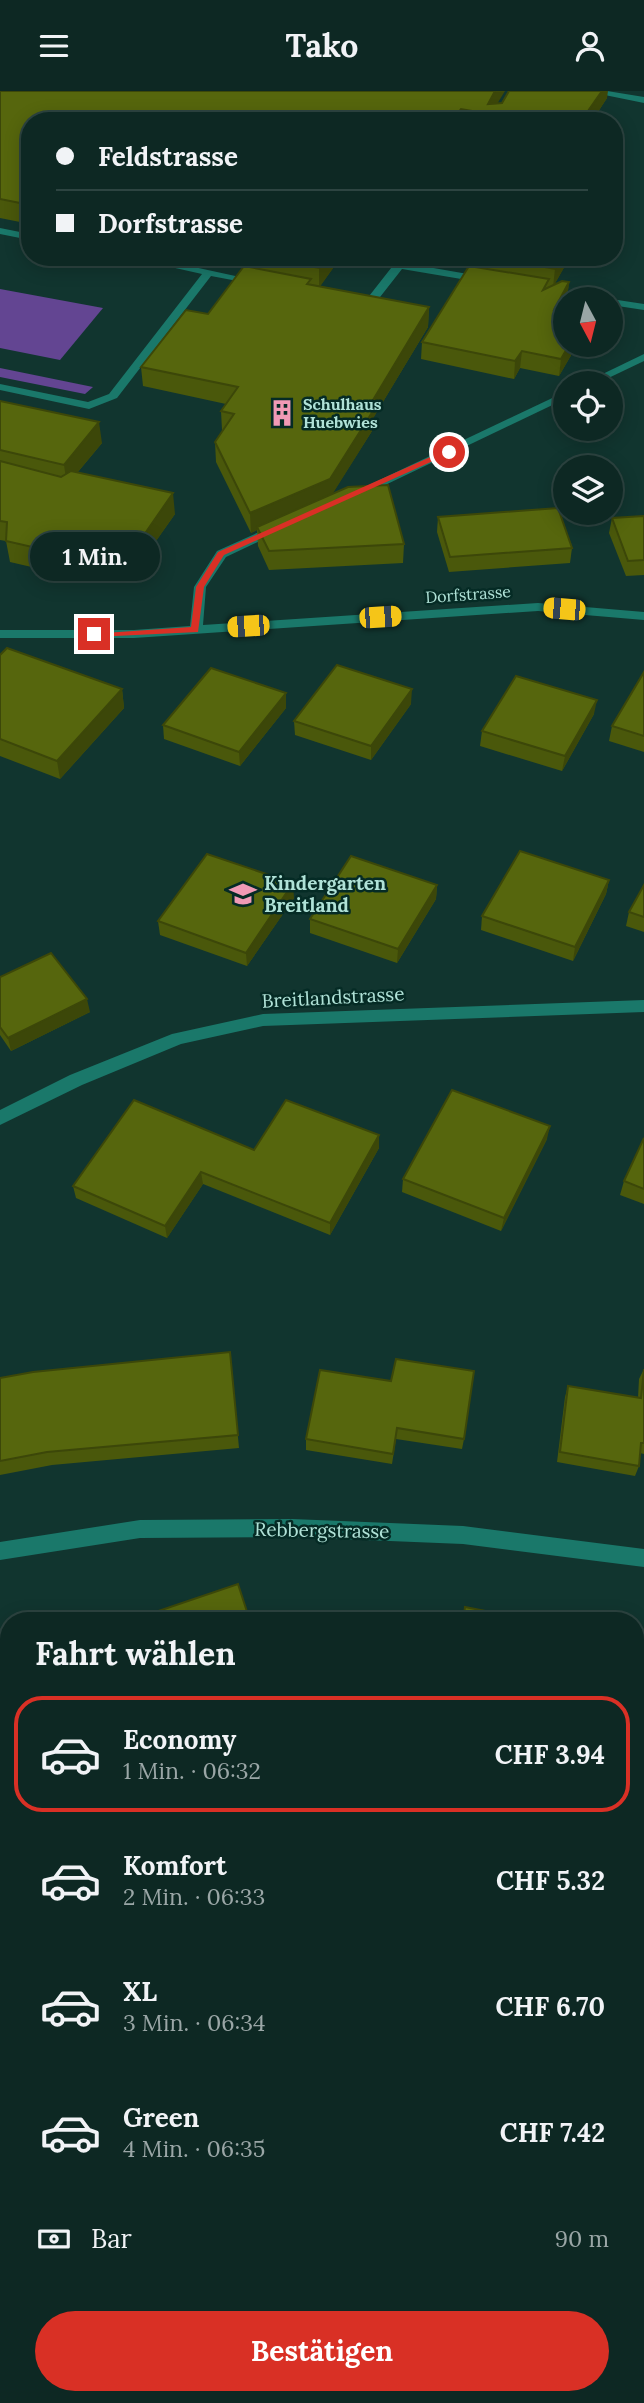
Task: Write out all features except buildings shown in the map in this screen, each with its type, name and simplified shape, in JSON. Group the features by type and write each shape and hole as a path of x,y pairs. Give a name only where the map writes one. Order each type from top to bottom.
{"street":[{"path":"590,91 644,100"},
{"path":"0,232 21,236"},
{"path":"178,266 264,283"},
{"path":"343,298 369,304 398,266"},
{"path":"405,266 491,281"},
{"path":"0,387 89,406 113,396 209,272"},
{"path":"531,288 553,292"},
{"path":"623,304 644,307"},
{"path":"615,371 644,357"},
{"path":"345,499 553,401"},
{"path":"195,630 200,587 221,554 288,523"},
{"name":"Dorfstrasse","path":"0,634 195,630 538,607 644,616"},
{"name":"Breitlandstrasse","path":"0,1118 76,1080 178,1038 263,1020 644,1006"},
{"name":"Rebbergstrasse","path":"0,1551 140,1529 292,1528 463,1535 644,1558"}],"shaded area":[{"path":"0,289 103,308 60,360 0,348"},
{"path":"0,368 93,387 85,394 0,377"}],"place":[{"name":"Schulhaus Huebwies","path":"282,413"},
{"name":"Kindergarten Breitland","path":"243,894"}],"route":[{"path":"94,634 195,630 200,587 221,554 449,452"}]}
